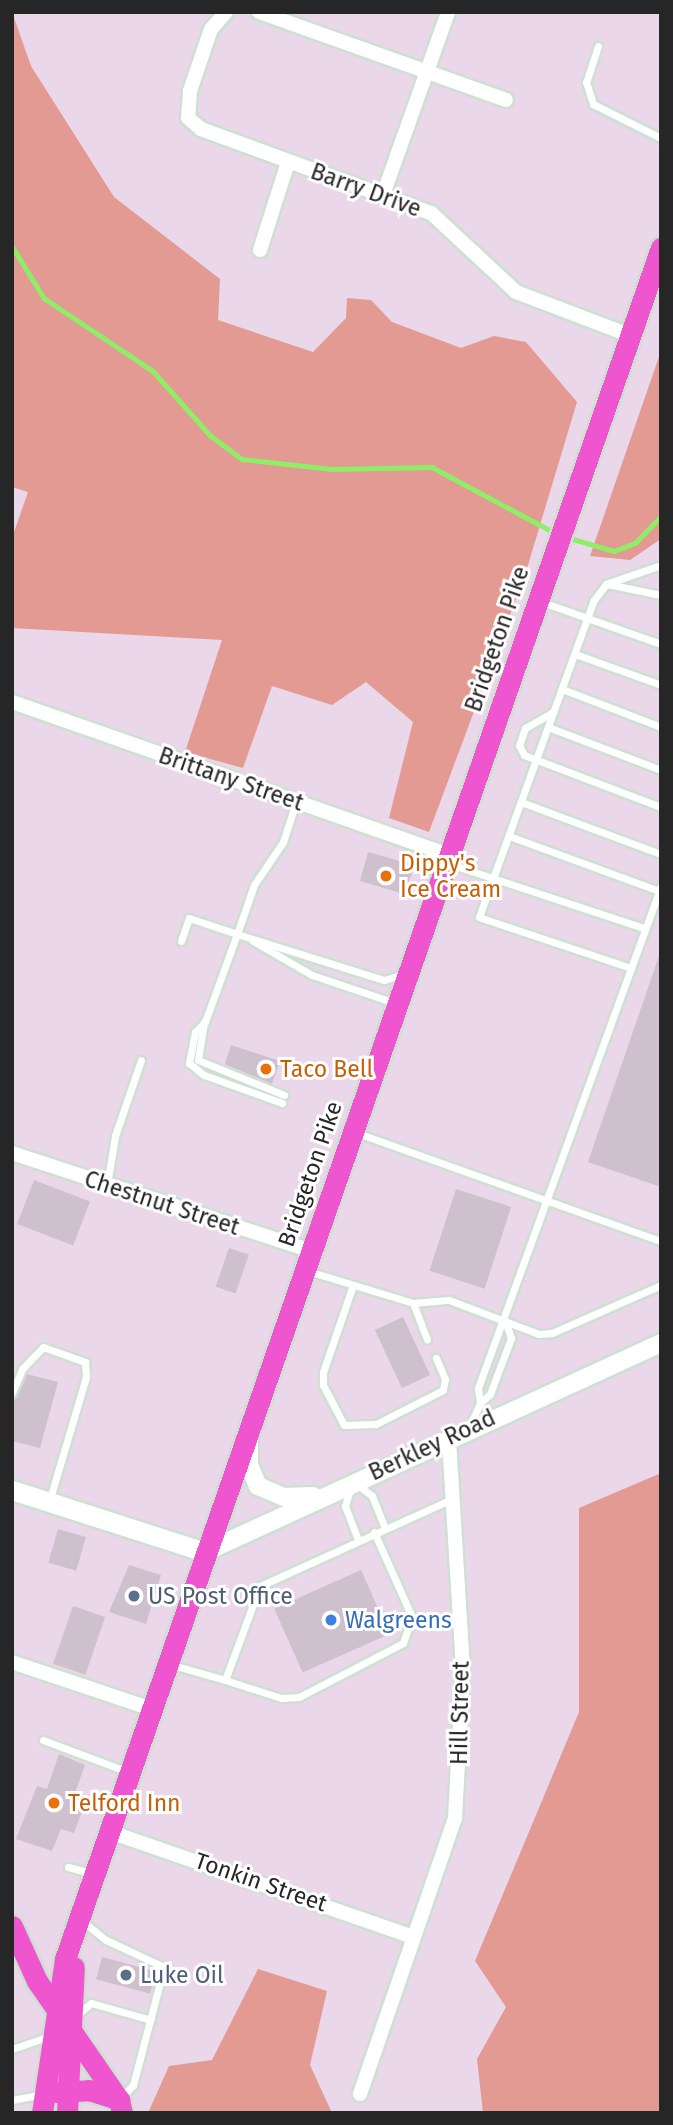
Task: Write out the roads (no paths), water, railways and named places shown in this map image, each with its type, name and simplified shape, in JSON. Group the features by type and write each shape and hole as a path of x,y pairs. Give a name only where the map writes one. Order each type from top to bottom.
{"main road":[{"name":"Bridgeton Pike","path":"43,2103 54,2007 65,1959 81,1920 205,1552 661,248"},
{"path":"12,1490 205,1552"},
{"name":"Bridgeton Pike","path":"67,2113 69,2023 81,1920"},
{"path":"12,1926 17,1949 54,2007 69,2023 120,2106"},
{"path":"43,2103 69,2089 120,2106"}],"street":[{"name":"Barry Drive","path":"226,12 211,29 190,91 188,118 201,129 288,162 384,192 452,228 516,292 629,335"},
{"path":"259,12 297,18 425,72 506,100"},
{"path":"384,192 447,12"},
{"path":"260,250 288,162"},
{"name":"Brittany Street","path":"12,702 296,802 448,859"},
{"name":"Chestnut Street","path":"12,1153 107,1185 308,1260"},
{"name":"Berkley Road","path":"205,1552 449,1437 661,1342"},
{"path":"248,1432 249,1465 258,1486 284,1497 323,1496"},
{"name":"Hill Street","path":"360,2094 410,1936 456,1806 463,1668 449,1437"},
{"path":"12,1662 152,1709"},
{"name":"Tonkin Street","path":"110,1832 410,1936"}],"lane":[{"path":"598,46 586,82 593,104 661,138"},
{"path":"631,968 479,917 587,620 606,584 661,565"},
{"path":"606,584 661,596"},
{"path":"538,601 661,644"},
{"path":"575,654 661,685"},
{"path":"562,689 661,727"},
{"path":"553,712 525,728 521,750 536,763 661,807"},
{"path":"548,727 661,770"},
{"path":"283,1099 195,1070 188,1051 205,1022 254,885 283,842 296,802"},
{"path":"521,802 661,854"},
{"path":"480,1403 478,1388 549,1201 660,889 509,836"},
{"path":"448,859 493,879 646,929"},
{"path":"181,941 189,918 253,940 312,975 397,1003"},
{"path":"253,940 268,940 384,980 408,973"},
{"path":"107,1185 115,1136 141,1060"},
{"path":"353,1132 661,1241"},
{"path":"308,1260 353,1285 413,1303 449,1300 505,1321 552,1333 661,1285"},
{"path":"353,1285 323,1372 323,1385 344,1425 376,1424 443,1390 445,1379 436,1358"},
{"path":"413,1303 426,1339"},
{"path":"469,1428 480,1403 491,1394 511,1338 505,1321"},
{"path":"12,1393 30,1357 44,1347 82,1356 85,1362 86,1377 49,1503"},
{"path":"358,1540 345,1506 353,1482 372,1496 385,1528"},
{"path":"225,1680 260,1586 374,1532 452,1499"},
{"path":"167,1663 291,1698 407,1638 412,1617 374,1532"},
{"path":"43,1740 85,1751 130,1773"},
{"path":"68,1867 96,1874"},
{"path":"81,1920 106,1940 164,1967 134,2085 120,2106"},
{"path":"12,2049 50,2036 91,2003 151,2020"},
{"path":"12,2100 43,2103"}],"waterway":[{"path":"12,246 44,298 153,371 210,435 242,459 331,469 432,467 555,533"},
{"path":"566,537 614,551 635,543 661,516"}],"place":[{"name":"Dippy's Ice Cream","path":"386,876"},
{"name":"Taco Bell","path":"266,1069"},
{"name":"US Post Office","path":"134,1596"},
{"name":"Walgreens","path":"331,1620"},
{"name":"Telford Inn","path":"54,1803"},
{"name":"Luke Oil","path":"126,1975"}]}
